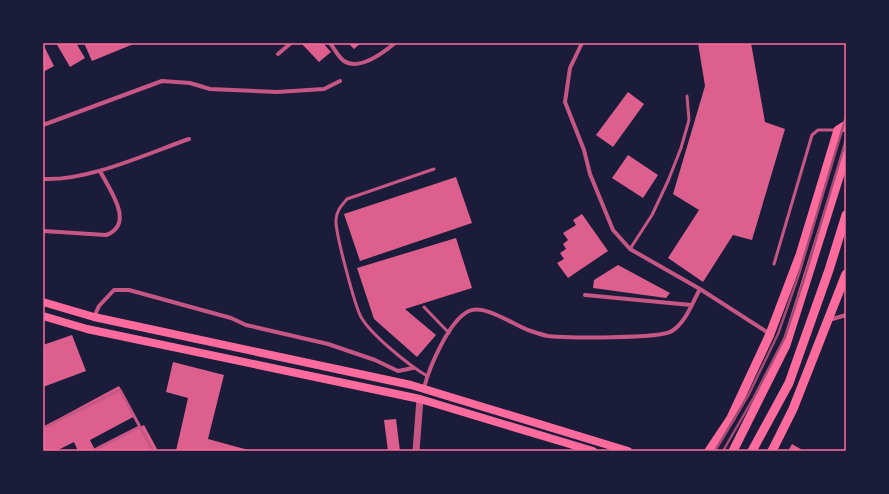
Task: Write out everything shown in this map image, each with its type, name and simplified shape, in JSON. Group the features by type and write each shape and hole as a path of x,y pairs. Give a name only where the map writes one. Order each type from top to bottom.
{"highway":[{"path":"709,451 732,418 770,334 800,255 842,127"},
{"path":"733,451 786,345 813,264 846,155"},
{"path":"752,451 789,383 829,270 846,215"},
{"path":"772,451 793,409 846,274"}],"main road":[{"path":"43,302 94,317 424,388 628,451"},
{"path":"43,316 87,329 420,399 593,451"},
{"path":"125,337 128,324"}],"street":[{"path":"278,54 291,43"},
{"path":"330,43 343,61 354,64 370,60 394,43"},
{"path":"582,43 570,68 565,102 584,150 590,174 613,230 630,249 700,289 770,334"},
{"path":"43,125 162,81 190,83 210,89 277,92 324,89 340,81"},
{"path":"43,179 52,179 100,171 189,139"},
{"path":"43,231 106,235 114,232 118,228 121,217 117,204 100,171"},
{"path":"424,388 434,358 460,317 469,311 479,309 487,311 528,330 546,335 577,338 651,335 670,333 679,326 700,289"},
{"path":"94,317 102,301 114,290 129,290 216,314 246,325 328,344 398,371 413,368"},
{"path":"585,295 691,305"},
{"path":"829,320 846,315"},
{"path":"416,451 420,399"}],"lane":[{"path":"630,249 652,214 668,181 681,148 689,120 686,96"},
{"path":"774,264 812,135 818,130 842,127"},
{"path":"427,376 413,368 409,362 376,336 361,317 341,250 336,220 339,208 347,199 434,169"},
{"path":"424,307 449,333"},
{"path":"43,428 120,390 153,451"},
{"path":"92,451 139,427"}],"building":[{"path":"56,43 76,43 85,58 70,67"},
{"path":"84,43 136,43 92,61"},
{"path":"301,43 323,43 331,52 319,62"},
{"path":"348,43 361,43 354,49"},
{"path":"698,43 751,43 765,122 785,129 752,240 733,235 703,282 668,258 699,210 673,194 705,86"},
{"path":"43,44 54,66 43,72"},
{"path":"628,92 644,104 613,147 596,135"},
{"path":"628,155 658,175 643,198 612,178"},
{"path":"456,177 472,223 360,261 344,214"},
{"path":"582,214 608,251 568,278 557,263 564,259 560,253 566,249 563,244 568,240 563,233 576,225 573,220"},
{"path":"456,238 472,288 405,309 436,335 417,357 374,319 357,268"},
{"path":"618,265 670,293 666,298 593,288 594,280"},
{"path":"72,335 86,371 43,387 43,345"},
{"path":"173,362 224,375 208,439 252,451 176,451 188,398 166,392"},
{"path":"119,386 135,416 90,440 95,450 144,425 157,449 153,451 78,451 74,442 56,451 43,451 43,427"},
{"path":"396,419 400,451 388,451 384,420"},
{"path":"792,444 804,451 788,451"}],"railway":[{"path":"715,451 749,394 778,334 799,274 846,117"},
{"path":"723,451 754,397 785,337 846,140"}]}
